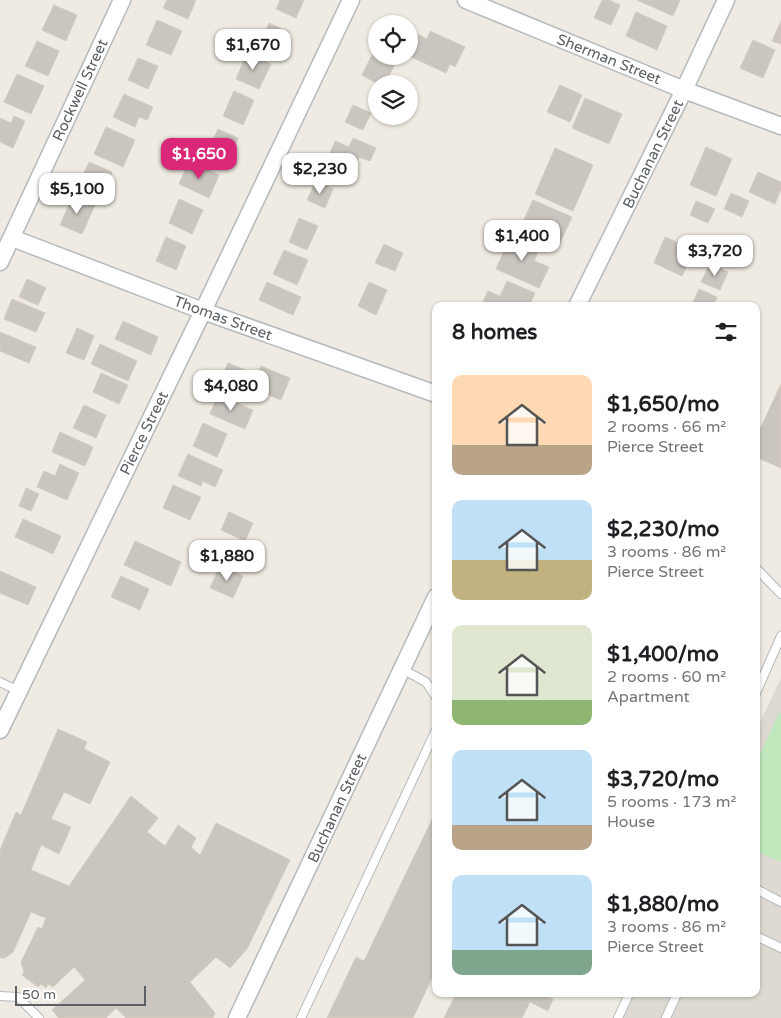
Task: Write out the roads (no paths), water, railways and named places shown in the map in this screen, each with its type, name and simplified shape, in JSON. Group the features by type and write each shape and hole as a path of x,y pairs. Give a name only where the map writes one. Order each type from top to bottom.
{"street":[{"name":"Rockwell Street","path":"0,262 122,0"},
{"name":"Pierce Street","path":"0,730 351,0"},
{"name":"Sherman Street","path":"466,0 684,90 781,126"},
{"name":"Buchanan Street","path":"579,302 684,90 726,0"},
{"name":"Thomas Street","path":"12,238 203,311 432,393"},
{"name":"Buchanan Street","path":"237,1018 432,605"}],"lane":[{"path":"760,572 781,594"},
{"path":"760,683 781,636"},
{"path":"402,669 426,682 432,691"},
{"path":"0,682 19,691"},
{"path":"301,1018 432,739"},
{"path":"760,891 781,902"},
{"path":"760,938 781,948"},
{"path":"0,996 18,997 39,1018"},
{"path":"618,1018 628,997"},
{"path":"666,1018 676,997"}]}
